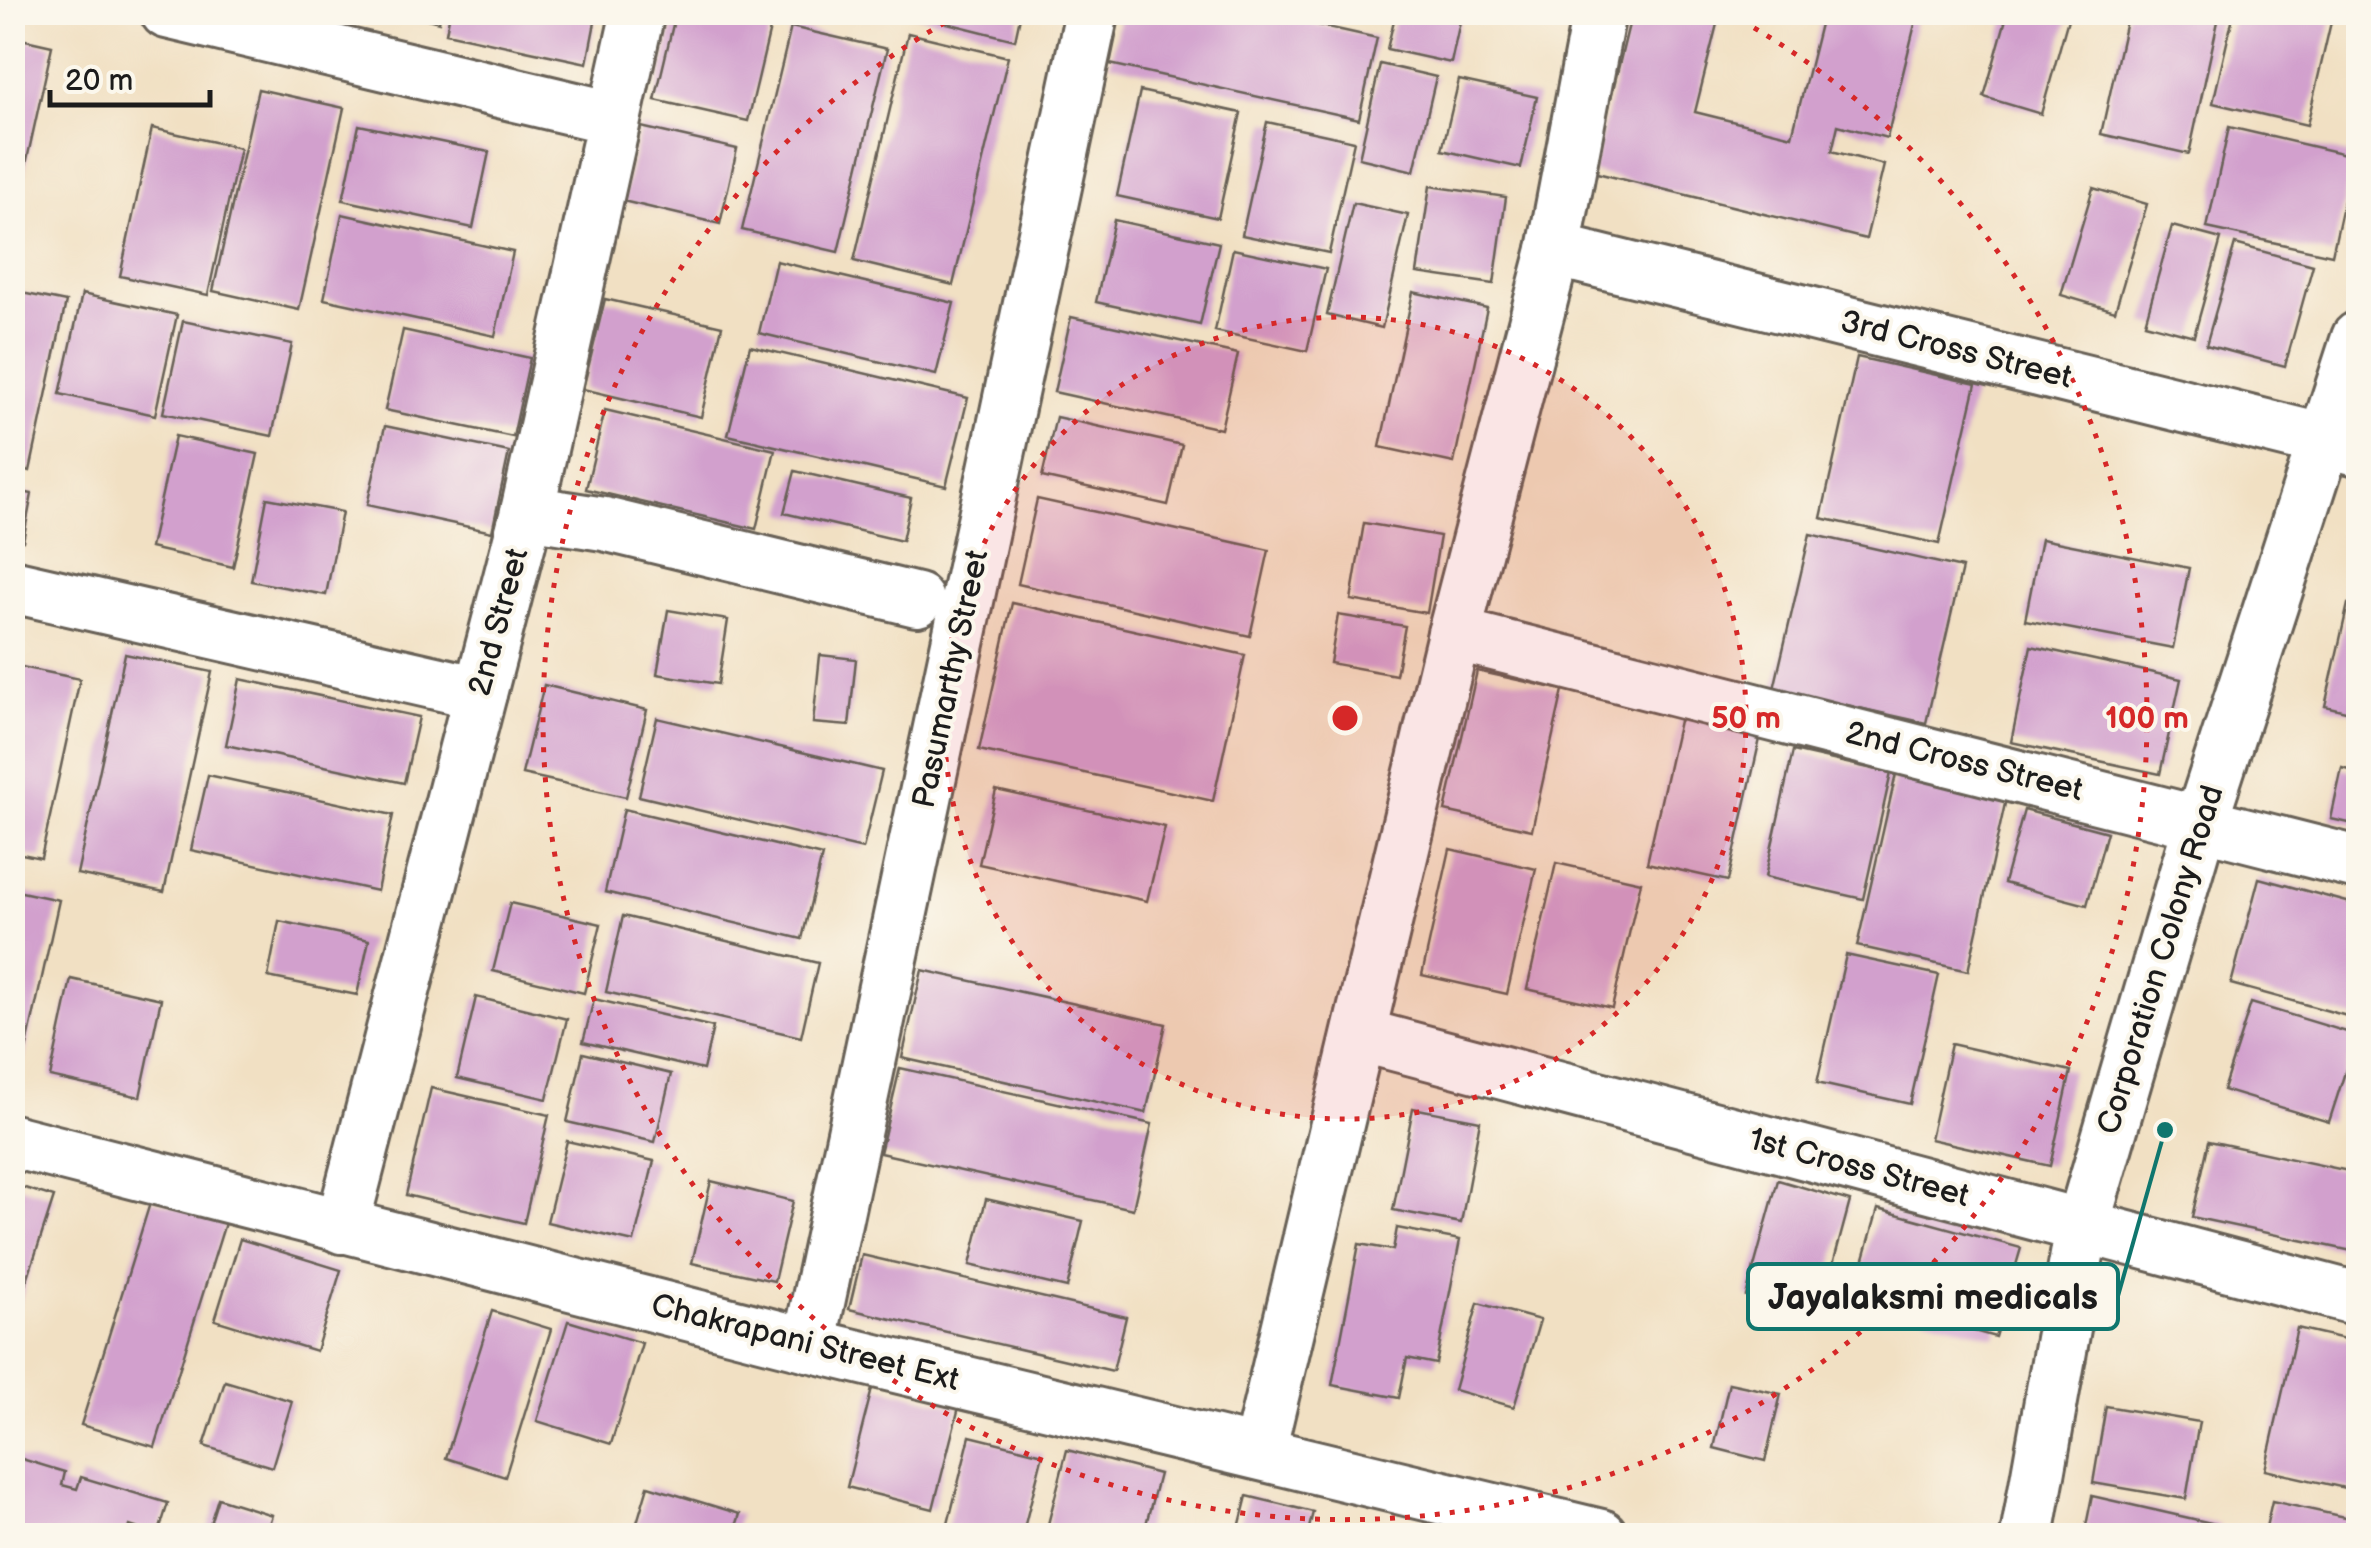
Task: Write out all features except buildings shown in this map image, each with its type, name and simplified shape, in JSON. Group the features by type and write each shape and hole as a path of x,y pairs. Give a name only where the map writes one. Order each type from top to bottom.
{"street":[{"path":"167,12 613,118"},
{"name":"2nd Street","path":"342,1227 528,512 638,12"},
{"name":"Pasumarthy Street","path":"810,1345 1092,12"},
{"path":"1258,1451 1454,634 1554,250 1599,12"},
{"name":"3rd Cross Street","path":"1554,250 2341,446"},
{"name":"Corporation Colony Road","path":"2027,1536 2082,1227 2201,822 2341,446 2358,338"},
{"path":"528,512 604,524 917,600"},
{"path":"12,586 480,693"},
{"name":"2nd Cross Street","path":"1454,634 2358,863"},
{"name":"1st Cross Street","path":"1360,1036 2358,1298"},
{"name":"Chakrapani Street Ext","path":"12,1141 810,1345 1601,1536"}],"place":[{"name":"Jayalaksmi medicals","path":"2165,1130"}]}
